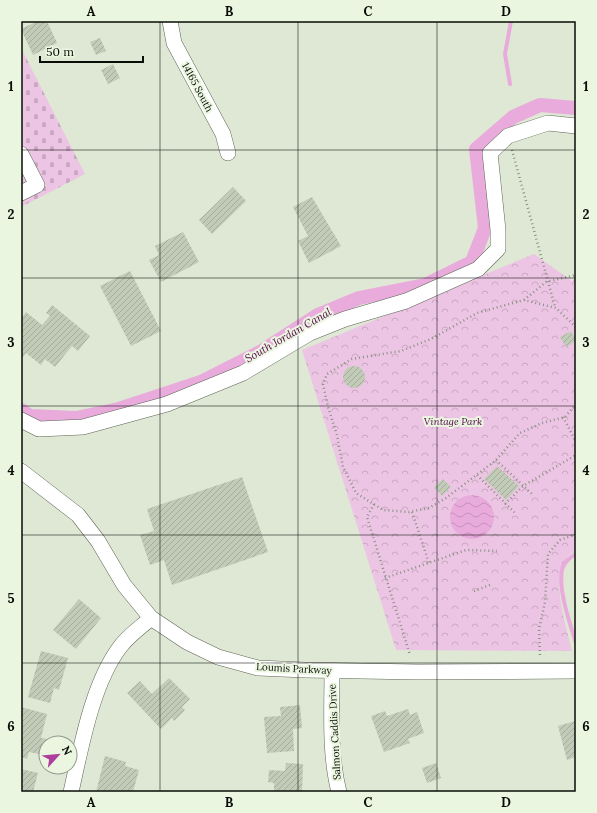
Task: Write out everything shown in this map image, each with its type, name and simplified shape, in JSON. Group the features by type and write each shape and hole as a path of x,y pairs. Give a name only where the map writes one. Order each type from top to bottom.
{"street":[{"name":"14165 South","path":"170,21 174,43 222,134 228,153"},
{"path":"21,420 40,429 83,428 167,404 242,373 310,333 345,319 406,301 478,270 498,250 498,230 490,153 508,136 548,123 576,126"},
{"path":"21,154 37,185 21,193"},
{"name":"Loumis Parkway","path":"21,471 78,515 98,541 124,585 151,618 187,642 218,657 258,668 332,671 576,671"},
{"path":"71,792 81,745 102,678 120,646 151,618"},
{"name":"Salmon Caddis Drive","path":"332,671 332,732 336,779 339,792"}],"path":[{"path":"508,136 556,308"},
{"path":"576,275 548,281 524,300 478,313 431,339 401,351 352,359 327,374 323,384 328,407 337,435 343,467 356,493 383,510 412,512 428,508 446,498 496,460 520,433 542,423 563,417 576,404"},
{"path":"524,300 556,308 576,326"},
{"path":"563,417 576,442"},
{"path":"506,504 523,486 576,455"},
{"path":"496,460 533,496"},
{"path":"477,475 514,513"},
{"path":"374,504 367,518 410,655"},
{"path":"412,512 429,563"},
{"path":"540,655 539,629 545,602 548,554 560,540 576,534"},
{"path":"386,578 466,550 497,551"},
{"path":"474,591 490,585"}],"green space":[{"path":"21,48 85,174 21,207"},
{"name":"Vintage Park","path":"534,254 576,284 576,551 566,558 561,568 559,582 563,612 572,651 396,650 302,350"}],"water":[{"path":"476,495 481,496 488,501 493,508 493,526 488,533 481,538 468,539 463,538 456,533 451,526 450,513 451,508 456,501 463,496"}],"building":[{"path":"38,21 47,21 57,43 33,55 21,29"},
{"path":"100,38 106,51 96,55 90,42"},
{"path":"113,64 120,78 108,84 101,70"},
{"path":"233,187 246,201 212,234 199,220"},
{"path":"312,197 341,246 309,263 298,241 308,236 293,207"},
{"path":"183,232 199,262 161,282 149,260 159,255 155,246"},
{"path":"130,271 161,331 131,346 100,286"},
{"path":"52,305 90,336 78,351 72,346 55,367 45,359 41,365 26,353 21,360 21,319 26,312 42,325 50,316 46,313"},
{"path":"571,331 576,341 566,347 560,337"},
{"path":"354,366 362,369 365,377 362,385 354,388 346,385 343,377 346,369"},
{"path":"497,466 519,486 506,500 484,479"},
{"path":"242,477 268,552 172,585 164,560 150,565 140,535 154,531 147,509"},
{"path":"443,479 451,487 442,496 434,487"},
{"path":"79,599 101,618 76,649 53,630"},
{"path":"41,651 68,658 59,690 54,688 50,703 28,697"},
{"path":"169,678 190,699 182,707 185,710 174,721 172,718 161,729 127,693 140,681 152,694"},
{"path":"300,705 302,728 293,729 294,751 267,753 264,717 281,716 280,707"},
{"path":"21,707 47,714 42,735 38,735 38,754 29,752 27,759 21,757"},
{"path":"408,709 410,715 417,712 424,733 408,739 410,743 384,752 371,716 385,711 387,716"},
{"path":"575,721 576,757 567,760 558,726"},
{"path":"105,756 126,762 125,766 139,770 133,792 115,790 115,792 96,792"},
{"path":"286,763 303,764 302,792 274,792 274,783 268,782 269,770 285,771"},
{"path":"436,763 441,778 427,783 422,768"},
{"path":"21,769 38,773 33,792 21,792"}],"waterway":[{"path":"510,84 505,54 511,21"},
{"name":"South Jordan Canal","path":"21,410 30,416 76,418 119,409 201,382 262,351 318,315 359,298 425,285 472,262 485,228 476,149 513,117 540,105 576,108"},
{"path":"576,554 565,563 561,578 565,607 576,643"}]}
